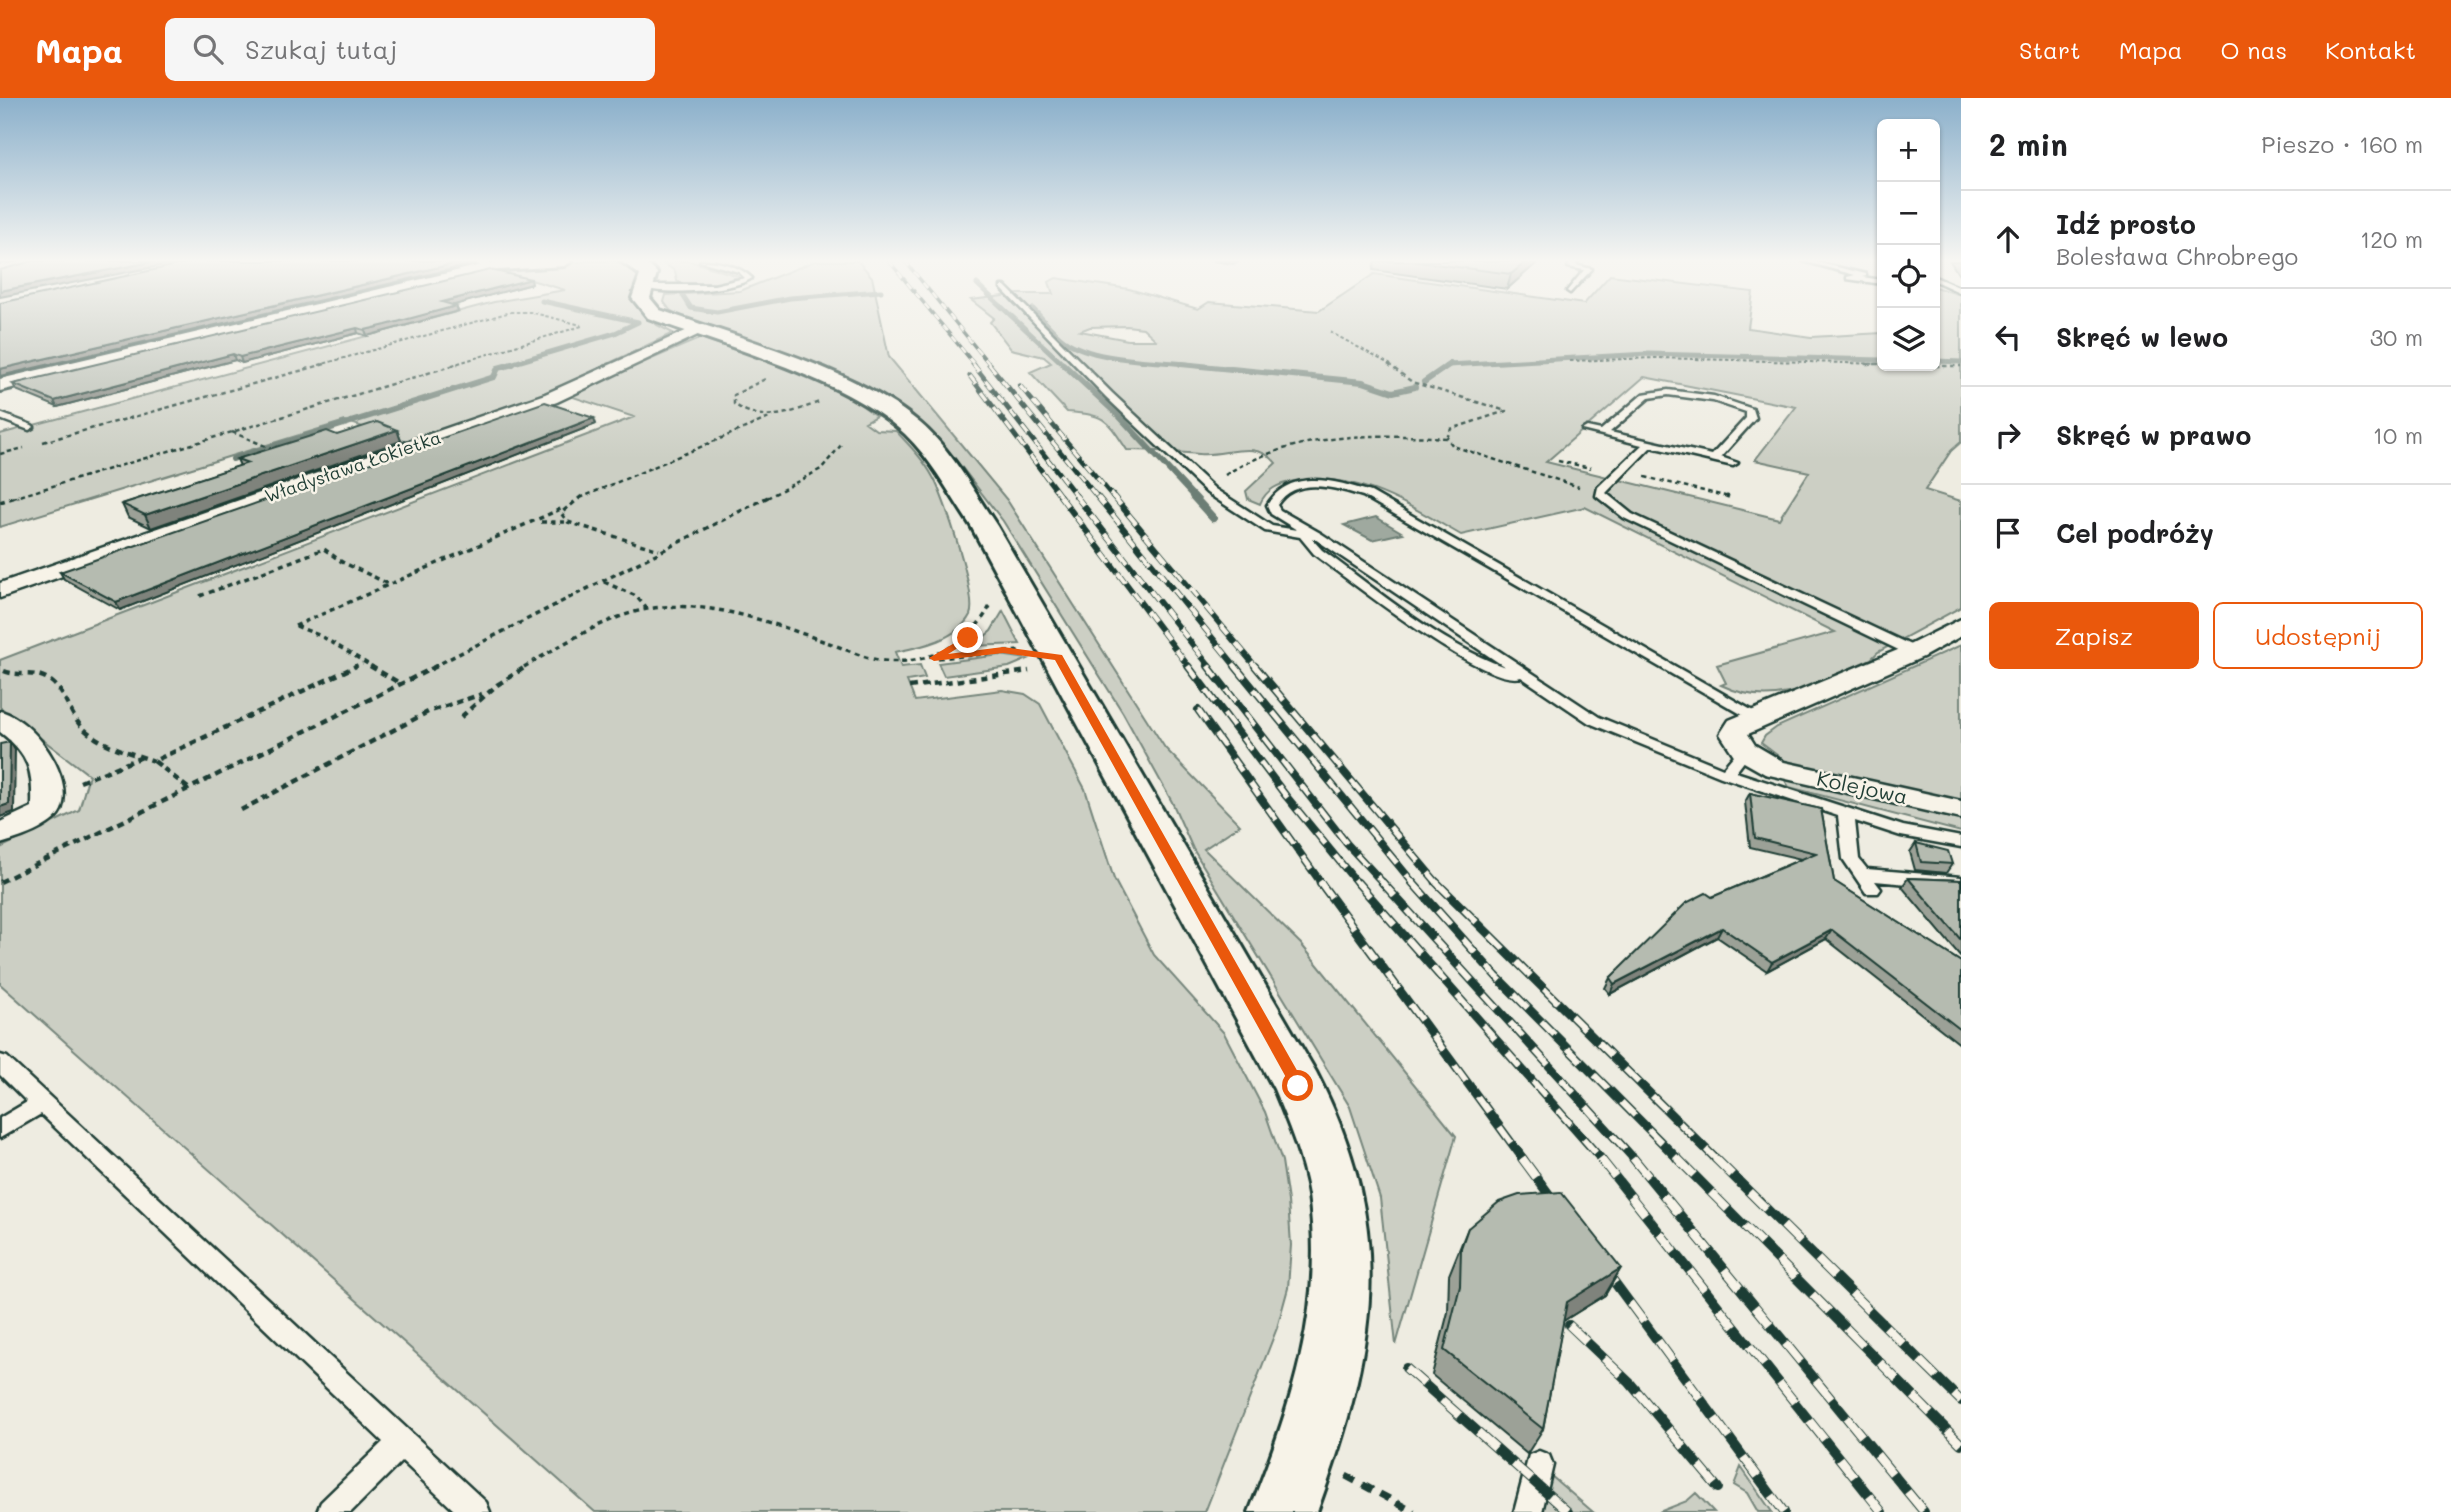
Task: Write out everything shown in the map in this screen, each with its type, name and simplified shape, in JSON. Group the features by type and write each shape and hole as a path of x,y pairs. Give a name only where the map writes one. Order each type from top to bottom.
{"street":[{"path":"0,384 229,327"},
{"path":"696,328 842,384 877,403 920,436 940,458 973,508 1058,657 1298,1086 1314,1119 1333,1173 1342,1219 1342,1293 1329,1372 1303,1460 1283,1512"},
{"name":"Władysława Łokietka","path":"0,590 551,398 696,328"},
{"path":"1754,757 1736,740 1735,730 1914,652 1961,626"},
{"path":"0,719 24,737 47,773 47,808 42,815 0,834"},
{"name":"Kolejowa","path":"1754,757 1961,810"}],"lane":[{"path":"1042,327 1109,395 1211,491 1260,525 1280,533 1311,537"},
{"path":"1602,433 1646,396 1655,393 1682,394 1737,405 1750,411 1751,418 1714,459"},
{"path":"0,416 29,426"},
{"path":"1587,430 1733,463"},
{"path":"1649,444 1600,494 1628,516 1914,652"},
{"path":"1760,719 1367,494 1320,484 1296,486 1280,493 1272,505 1276,512 1311,537 1318,552 1464,652 1507,673 1535,681 1603,725 1726,774 1846,815 1901,831 1961,842"},
{"path":"1726,774 1754,757"},
{"path":"1846,815 1850,859 1872,889"},
{"path":"1862,874 1961,883"},
{"path":"0,1063 475,1512"},
{"path":"0,1129 42,1102"},
{"path":"331,1512 402,1442"},
{"path":"1528,1512 1539,1465"}],"path":[{"path":"0,454 457,327"},
{"path":"0,502 579,327"},
{"path":"1330,332 1385,361 1412,382 1506,411 1483,421 1462,424 1451,429 1447,438"},
{"path":"1570,361 1656,358 1877,365"},
{"path":"1940,366 1961,366"},
{"path":"767,379 738,391 733,399 744,411 769,418"},
{"path":"402,684 362,663 314,631 295,626 533,524 567,505 769,418 793,413 822,401"},
{"path":"231,432 274,450"},
{"path":"1211,491 1219,480 1259,453 1372,436 1447,438 1466,452 1600,494"},
{"path":"0,882 402,684 821,469 842,444"},
{"path":"1620,472 1729,497"},
{"path":"567,505 561,513 568,522"},
{"path":"533,524 568,522 659,550"},
{"path":"200,596 324,549 342,562 391,585"},
{"path":"603,582 636,596 647,609"},
{"path":"461,717 483,694 515,670 620,618 647,609 691,608 763,619 881,661 899,662 1003,650 1058,657"},
{"path":"934,658 973,634 987,618 990,609"},
{"path":"909,687 1039,670 1058,657"},
{"path":"154,761 362,663"},
{"path":"4,671 12,676 45,678 58,687 81,726 107,744 154,761 188,788"},
{"path":"241,810 428,712 483,694"},
{"path":"46,795 142,757"},
{"path":"1303,1460 1353,1479 1414,1512"}],"shaded area":[{"path":"400,327 661,327 673,333 542,395 408,442 345,421 0,527 0,434"},
{"path":"709,327 883,327 889,357 1007,500 1165,748 1240,825 1204,849 1301,944 1456,1136 1396,1345 1380,1198 1350,1107 1193,849 1172,802 1123,713 1003,521 956,460 922,425 858,381"},
{"path":"994,327 1090,327 1080,331 1128,340 1156,340 1143,328 1135,327 1748,327 1811,337 1877,333 1877,371 1940,371 1940,327 1961,327 1961,442 1951,451 1925,490 1961,501 1961,607 1878,652 1871,659 1816,684 1780,694 1741,693 1721,685 1726,683 1717,665 1835,632 1585,507 1461,535 1382,493 1340,481 1317,479 1283,484 1269,491 1260,504 1248,499 1246,491 1276,463 1268,456 1250,450 1209,454 1127,450 1104,420 1067,412 1030,372 1051,363 1044,357 1011,349","holes":["1644,377 1796,407 1755,460 1809,472 1779,519 1546,462"]},
{"path":"701,338 792,370 836,390 876,416 865,422 876,430 896,431 925,465 938,488 952,525 965,569 971,605 970,615 956,631 926,645 895,652 901,667 920,665 925,678 907,681 915,701 1002,690 1025,694 1040,704 1085,789 1114,879 1154,955 1224,1033 1265,1112 1282,1161 1288,1201 1291,1245 1288,1288 1277,1328 1205,1512 595,1512 0,984 0,848 79,810 89,775 0,707 0,660 634,417 567,395"},
{"path":"1376,517 1403,533 1372,540 1344,525"},
{"path":"1003,611 1020,644 973,646 991,631"},
{"path":"1961,645 1961,800 1811,769 1785,761 1761,743 1765,736 1777,727"},
{"path":"1000,655 1028,659 1009,667 944,676 938,663"},
{"path":"1784,779 1961,817 1961,832 1789,787"},
{"path":"1741,1467 1772,1512 1758,1512 1747,1493 1734,1485"},
{"path":"1550,1475 1593,1512 1541,1512"},
{"path":"1696,1493 1714,1512 1659,1512 1687,1501"}],"building":[{"path":"0,327 181,327 0,369"},
{"path":"252,327 378,327 365,330 357,328 240,357 233,354 54,401 13,384"},
{"path":"545,402 594,418 116,602 60,572"},
{"path":"377,422 397,430 145,515 122,504 248,463 237,459 327,431 337,435"},
{"path":"10,742 9,804 0,807 0,744"},
{"path":"1750,793 1821,809 1834,881 1961,962 1961,1030 1832,930 1772,962 1722,928 1614,984 1610,978 1686,903 1706,893 1712,897 1816,853 1755,838"},
{"path":"1916,843 1948,851 1952,864 1921,862"},
{"path":"1908,878 1961,880 1961,940"},
{"path":"1561,1192 1621,1268 1567,1302 1543,1429 1444,1350 1460,1286 1461,1248 1468,1228 1499,1202 1519,1195"}],"waterway":[{"path":"507,365 628,327"},
{"path":"1023,327 1064,365"},
{"path":"1050,327 1064,340 1092,352 1126,359 1193,365"},
{"path":"1449,365 1648,354 1877,360"},
{"path":"1940,361 1961,362"},
{"path":"233,459 494,377 498,368 513,364"},
{"path":"1063,364 1119,416 1195,498"},
{"path":"1181,364 1363,382 1393,392 1415,387"},
{"path":"1424,382 1449,365"},
{"path":"1193,496 1213,518"}],"railway":[{"path":"944,327 975,365"},
{"path":"959,327 990,365"},
{"path":"973,364 1078,498"},
{"path":"989,364 1098,498"},
{"path":"970,376 1062,498"},
{"path":"1020,386 1114,498"},
{"path":"1060,496 1189,667"},
{"path":"1076,496 1210,667"},
{"path":"1097,496 1236,667"},
{"path":"1113,496 1256,667"},
{"path":"1188,666 1286,796 1358,884"},
{"path":"1208,666 1347,844 1384,884"},
{"path":"1235,666 1414,884"},
{"path":"1255,666 1438,884"},
{"path":"1198,710 1322,884"},
{"path":"1320,882 1524,1160"},
{"path":"1357,882 1602,1160"},
{"path":"1382,882 1635,1160"},
{"path":"1412,882 1496,976 1679,1160"},
{"path":"1438,884 1717,1160"},
{"path":"1522,1158 1559,1208"},
{"path":"1600,1158 1882,1512"},
{"path":"1633,1158 1924,1512"},
{"path":"1677,1158 1961,1444"},
{"path":"1715,1158 1961,1401"},
{"path":"1601,1264 1784,1512"},
{"path":"1569,1325 1630,1383 1718,1488"},
{"path":"1406,1368 1568,1512"}],"route":[{"path":"968,638 934,658 1003,650 1058,657 1298,1086"}]}
